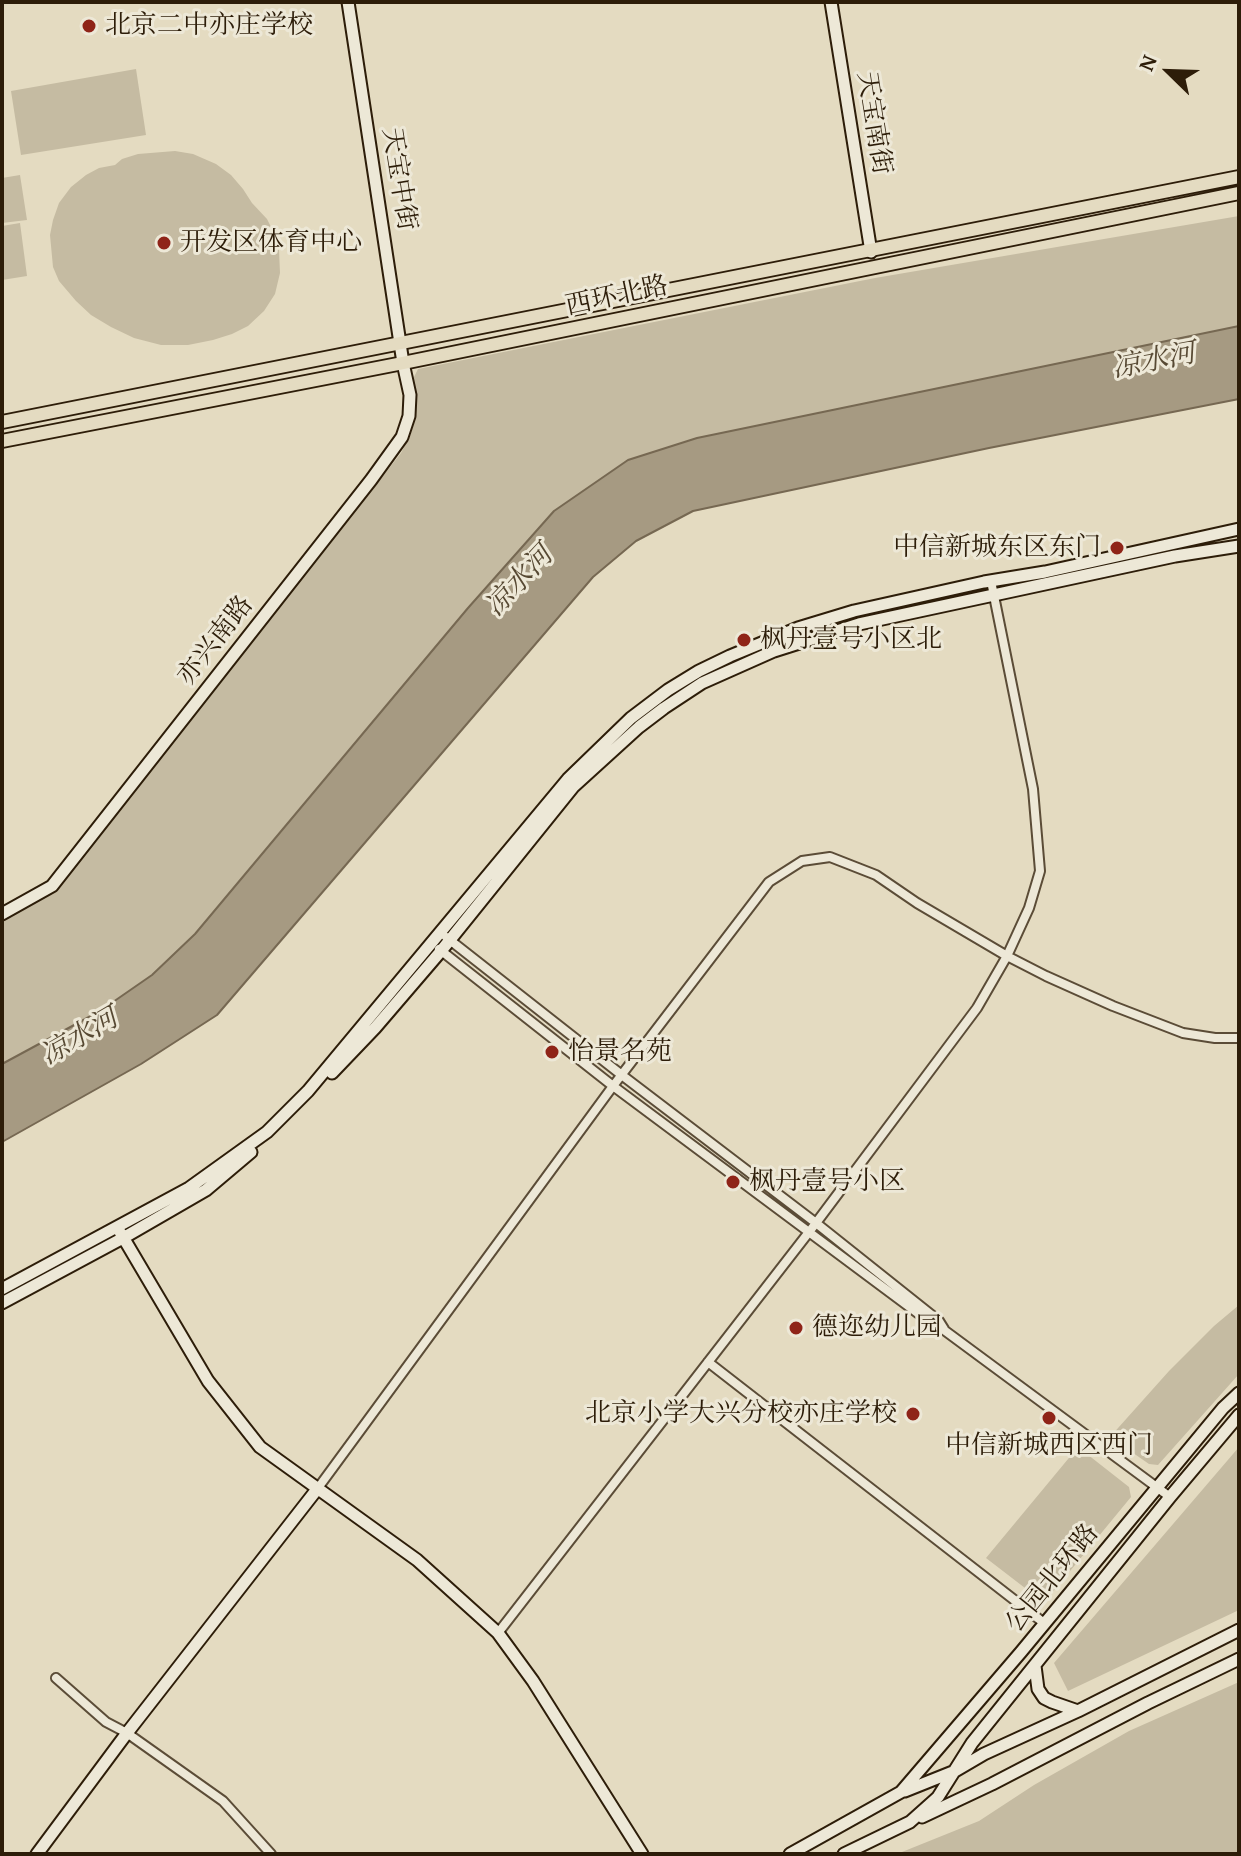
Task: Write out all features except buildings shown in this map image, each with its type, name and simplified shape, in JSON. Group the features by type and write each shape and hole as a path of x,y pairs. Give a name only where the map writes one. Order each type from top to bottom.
{"main road":[{"name":"西环北路","path":"2,422 1239,177"},
{"name":"西环北路","path":"2,441 1239,193"}],"street":[{"name":"天宝中街","path":"348,2 403,363"},
{"name":"天宝南街","path":"831,2 871,252"},
{"name":"亦兴南路","path":"2,914 52,886 379,469 402,437 409,416 410,395 403,363"},
{"path":"2,1303 189,1188 267,1132 308,1091 436,947 568,779 631,718 668,690 730,656 798,628 854,611 1239,529"},
{"path":"445,936 573,787 639,727 702,683 774,651 859,624 1175,556 1239,546"},
{"path":"498,1633 816,1223 977,1008 1007,956 1029,908 1040,871 1033,789 991,581"},
{"path":"37,1854 318,1488 613,1086 769,882 802,861 830,857 876,875 1007,956 1113,1006 1183,1033 1239,1038"},
{"path":"445,936 816,1223 939,1321 944,1330"},
{"path":"436,947 613,1086 1170,1497"},
{"path":"2,1289 120,1232"},
{"path":"120,1232 208,1381 260,1447 417,1560 498,1633 533,1681 642,1854"},
{"path":"708,1362 1044,1623"},
{"name":"公园北环路","path":"901,1792 1223,1408 1239,1393"},
{"name":"公园北环路","path":"910,1822 938,1797 972,1743 1239,1415"},
{"name":"公园北环路","path":"790,1854 901,1792 955,1771 1239,1630"},
{"name":"公园北环路","path":"844,1854 992,1784 1239,1659"},
{"path":"1035,1666 1038,1689 1044,1698 1078,1711"},
{"path":"56,1678 106,1722 127,1733 223,1801 271,1854"}],"shaded area":[{"path":"136,69 146,135 21,155 11,91"},
{"name":"开发区体育中心","path":"175,151 193,154 231,175 267,219 276,237 280,273 275,294 264,311 248,326 213,340 188,345 161,345 134,338 111,327 76,301 59,281 53,267 50,235 59,203 71,187 86,175 138,154"},
{"path":"20,175 27,220 2,223 2,178"},
{"path":"1239,216 1239,326 696,438 628,460 468,608 195,934 152,975 100,1011 2,1064 2,921 60,886 401,453 415,419 417,403 413,379 418,369 875,278"},
{"path":"20,223 27,276 2,280 2,226"},
{"path":"1239,1305 1239,1374 1158,1465 1149,1464 1110,1437 1169,1371"},
{"path":"1078,1447 1129,1487 1131,1497 1047,1599 1038,1598 986,1558"},
{"path":"1239,1447 1239,1610 1068,1691 1054,1663"},
{"path":"1239,1682 1239,1854 897,1854 979,1821 1034,1785 1129,1731"}],"water":[{"name":"凉水河","path":"1239,326 1239,399 693,511 636,541 593,577 217,1015 141,1064 2,1142 2,1064 100,1011 152,975 195,934 468,608 554,511 628,460 697,438"}],"place":[{"name":"北京二中亦庄学校","path":"89,26"},
{"name":"开发区体育中心","path":"164,243"},
{"name":"中信新城东区东门","path":"1117,548"},
{"name":"枫丹壹号小区北","path":"744,640"},
{"name":"怡景名苑","path":"552,1052"},
{"name":"枫丹壹号小区","path":"733,1182"},
{"name":"德迩幼儿园","path":"796,1328"},
{"name":"北京小学大兴分校亦庄学校","path":"913,1414"},
{"name":"中信新城西区西门","path":"1049,1418"}]}
